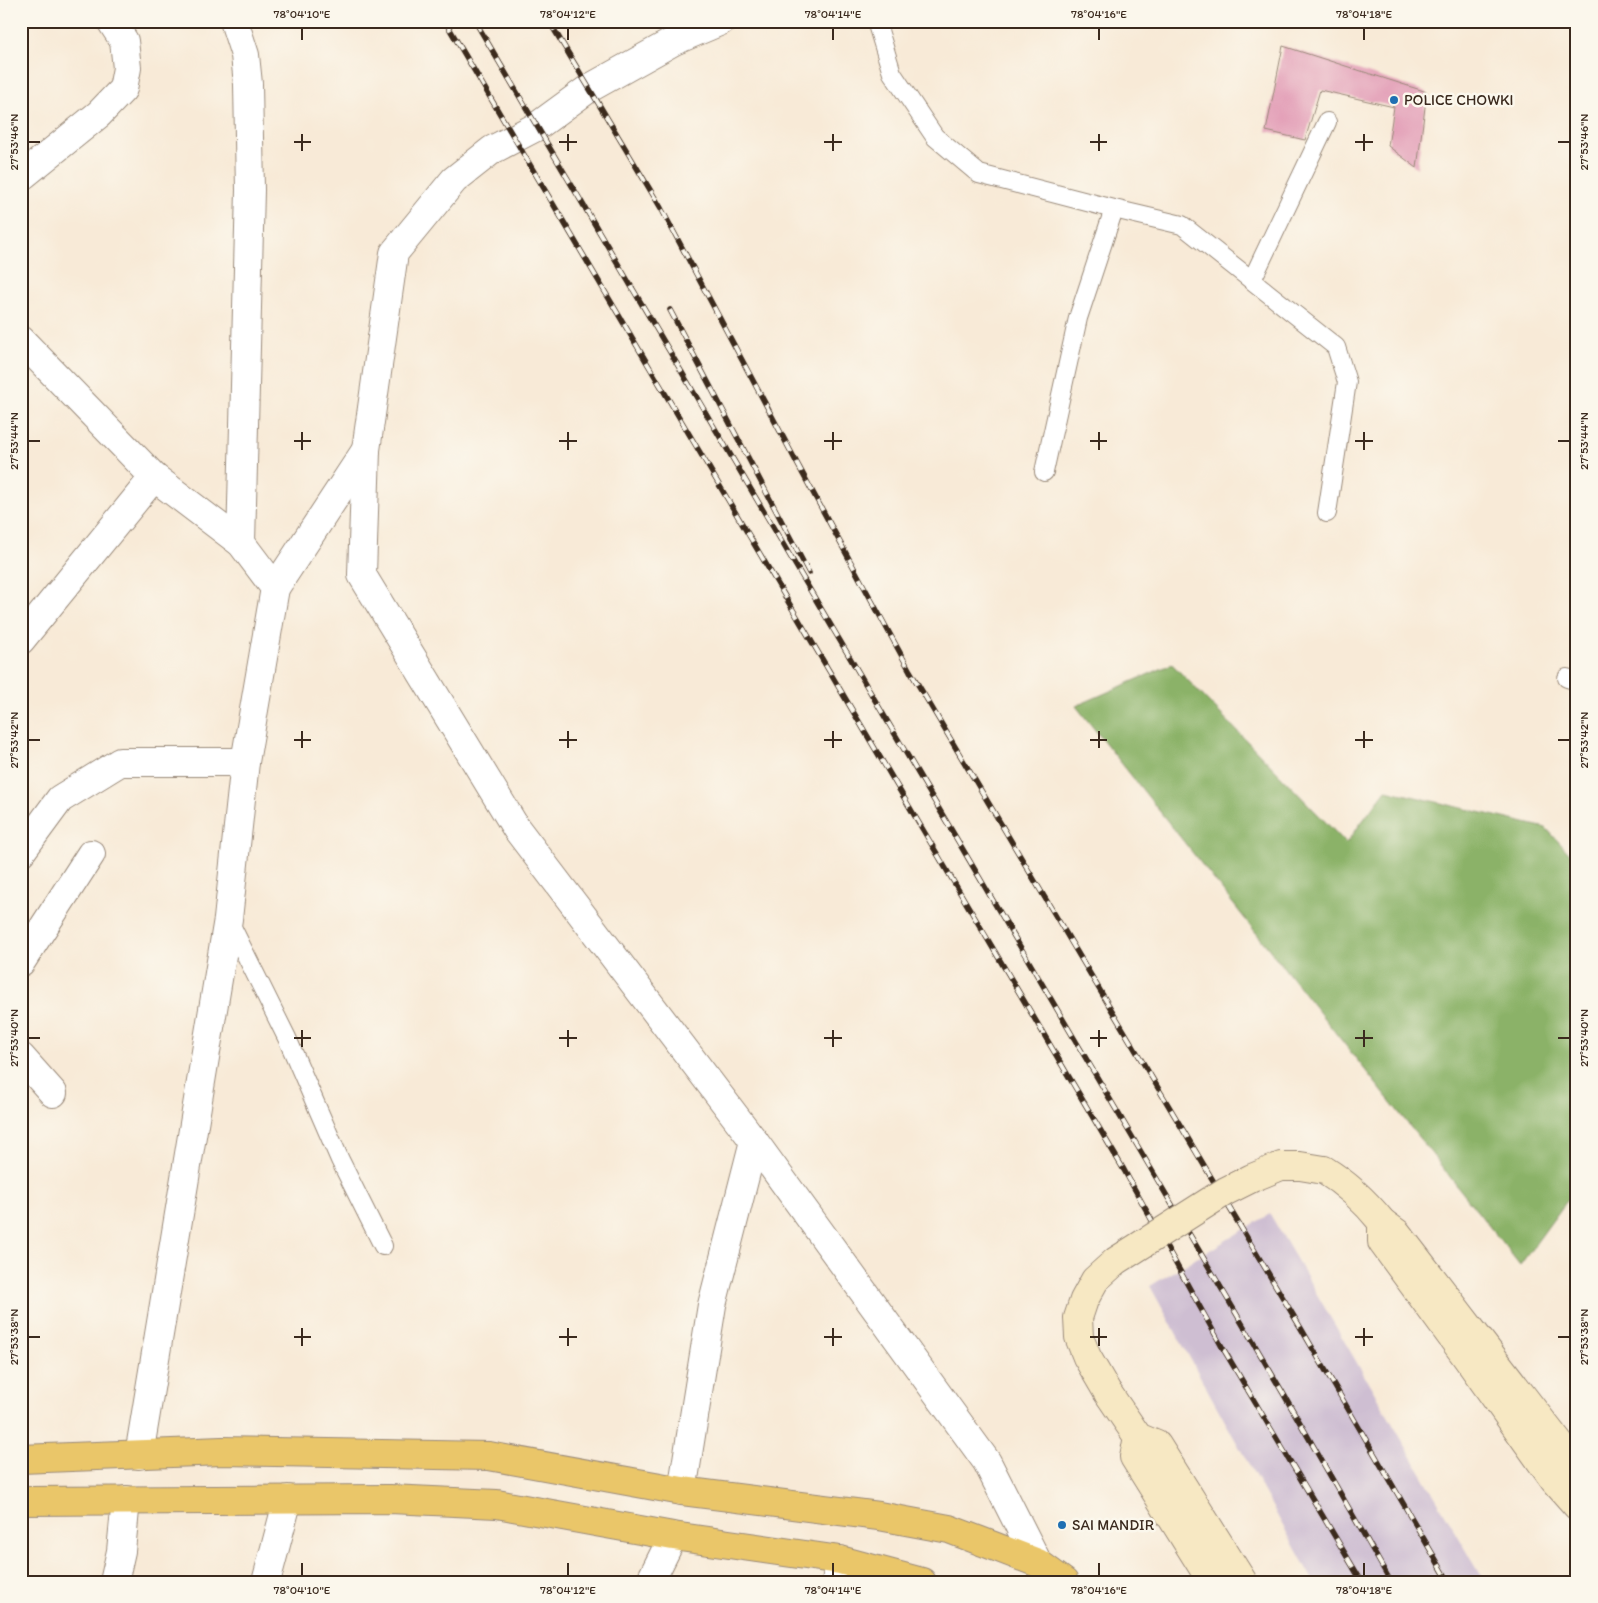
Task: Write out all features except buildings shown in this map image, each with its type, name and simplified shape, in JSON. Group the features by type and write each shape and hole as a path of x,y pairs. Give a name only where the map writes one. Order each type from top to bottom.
{"main road":[{"path":"1243,1582 1157,1445 1138,1437 1108,1393 1087,1357 1079,1337 1078,1318 1084,1300 1095,1280 1116,1261 1226,1191 1281,1166 1300,1166 1324,1170 1358,1194 1382,1222 1397,1233 1470,1326 1510,1382 1577,1466"},
{"path":"1382,1222 1382,1242 1554,1480 1577,1506"},
{"path":"1138,1437 1134,1457 1212,1582"},
{"path":"21,1459 222,1451 489,1456 682,1491 879,1516 950,1529 1038,1563 1064,1582"},
{"path":"21,1500 390,1499 497,1504 673,1536 838,1571 922,1582"}],"street":[{"path":"21,177 99,114 123,89 128,68 124,41 111,21"},
{"path":"234,21 245,55 248,84 250,180 241,544"},
{"path":"721,21 669,31 536,127 492,150 454,180 394,253 366,450 362,575 516,828 754,1141 987,1462 1038,1563"},
{"path":"21,340 154,477 241,544 275,588"},
{"path":"139,1455 228,919 245,762 275,588 366,450"},
{"path":"21,640 154,477"},
{"path":"21,852 60,799 120,762 245,762"},
{"path":"21,962 91,854"},
{"path":"21,1057 53,1093"},
{"path":"682,1491 712,1305 754,1141"},
{"path":"266,1582 288,1499"},
{"path":"114,1582 121,1551 126,1500"},
{"path":"650,1582 673,1536"}],"lane":[{"path":"876,21 892,73 935,137 979,174 1182,225 1336,347 1347,382 1327,513"},
{"path":"1252,280 1327,122"},
{"path":"1044,472 1078,318 1114,209"},
{"path":"228,919 286,1038 340,1160 382,1246"}],"shaded area":[{"path":"1270,1214 1485,1582 1314,1582 1150,1286"}],"green space":[{"path":"1172,664 1346,843 1386,790 1546,828 1577,862 1577,1199 1569,1198 1520,1265 1076,706"}],"railway":[{"path":"445,21 1124,1170 1221,1345 1362,1582"},
{"path":"475,21 1283,1393 1391,1582"},
{"path":"549,21 661,208 910,671 1302,1330 1449,1582"},
{"path":"670,310 809,573"}],"place":[{"name":"POLICE CHOWKI","path":"1394,100"},
{"name":"SAI MANDIR","path":"1062,1525"}]}
